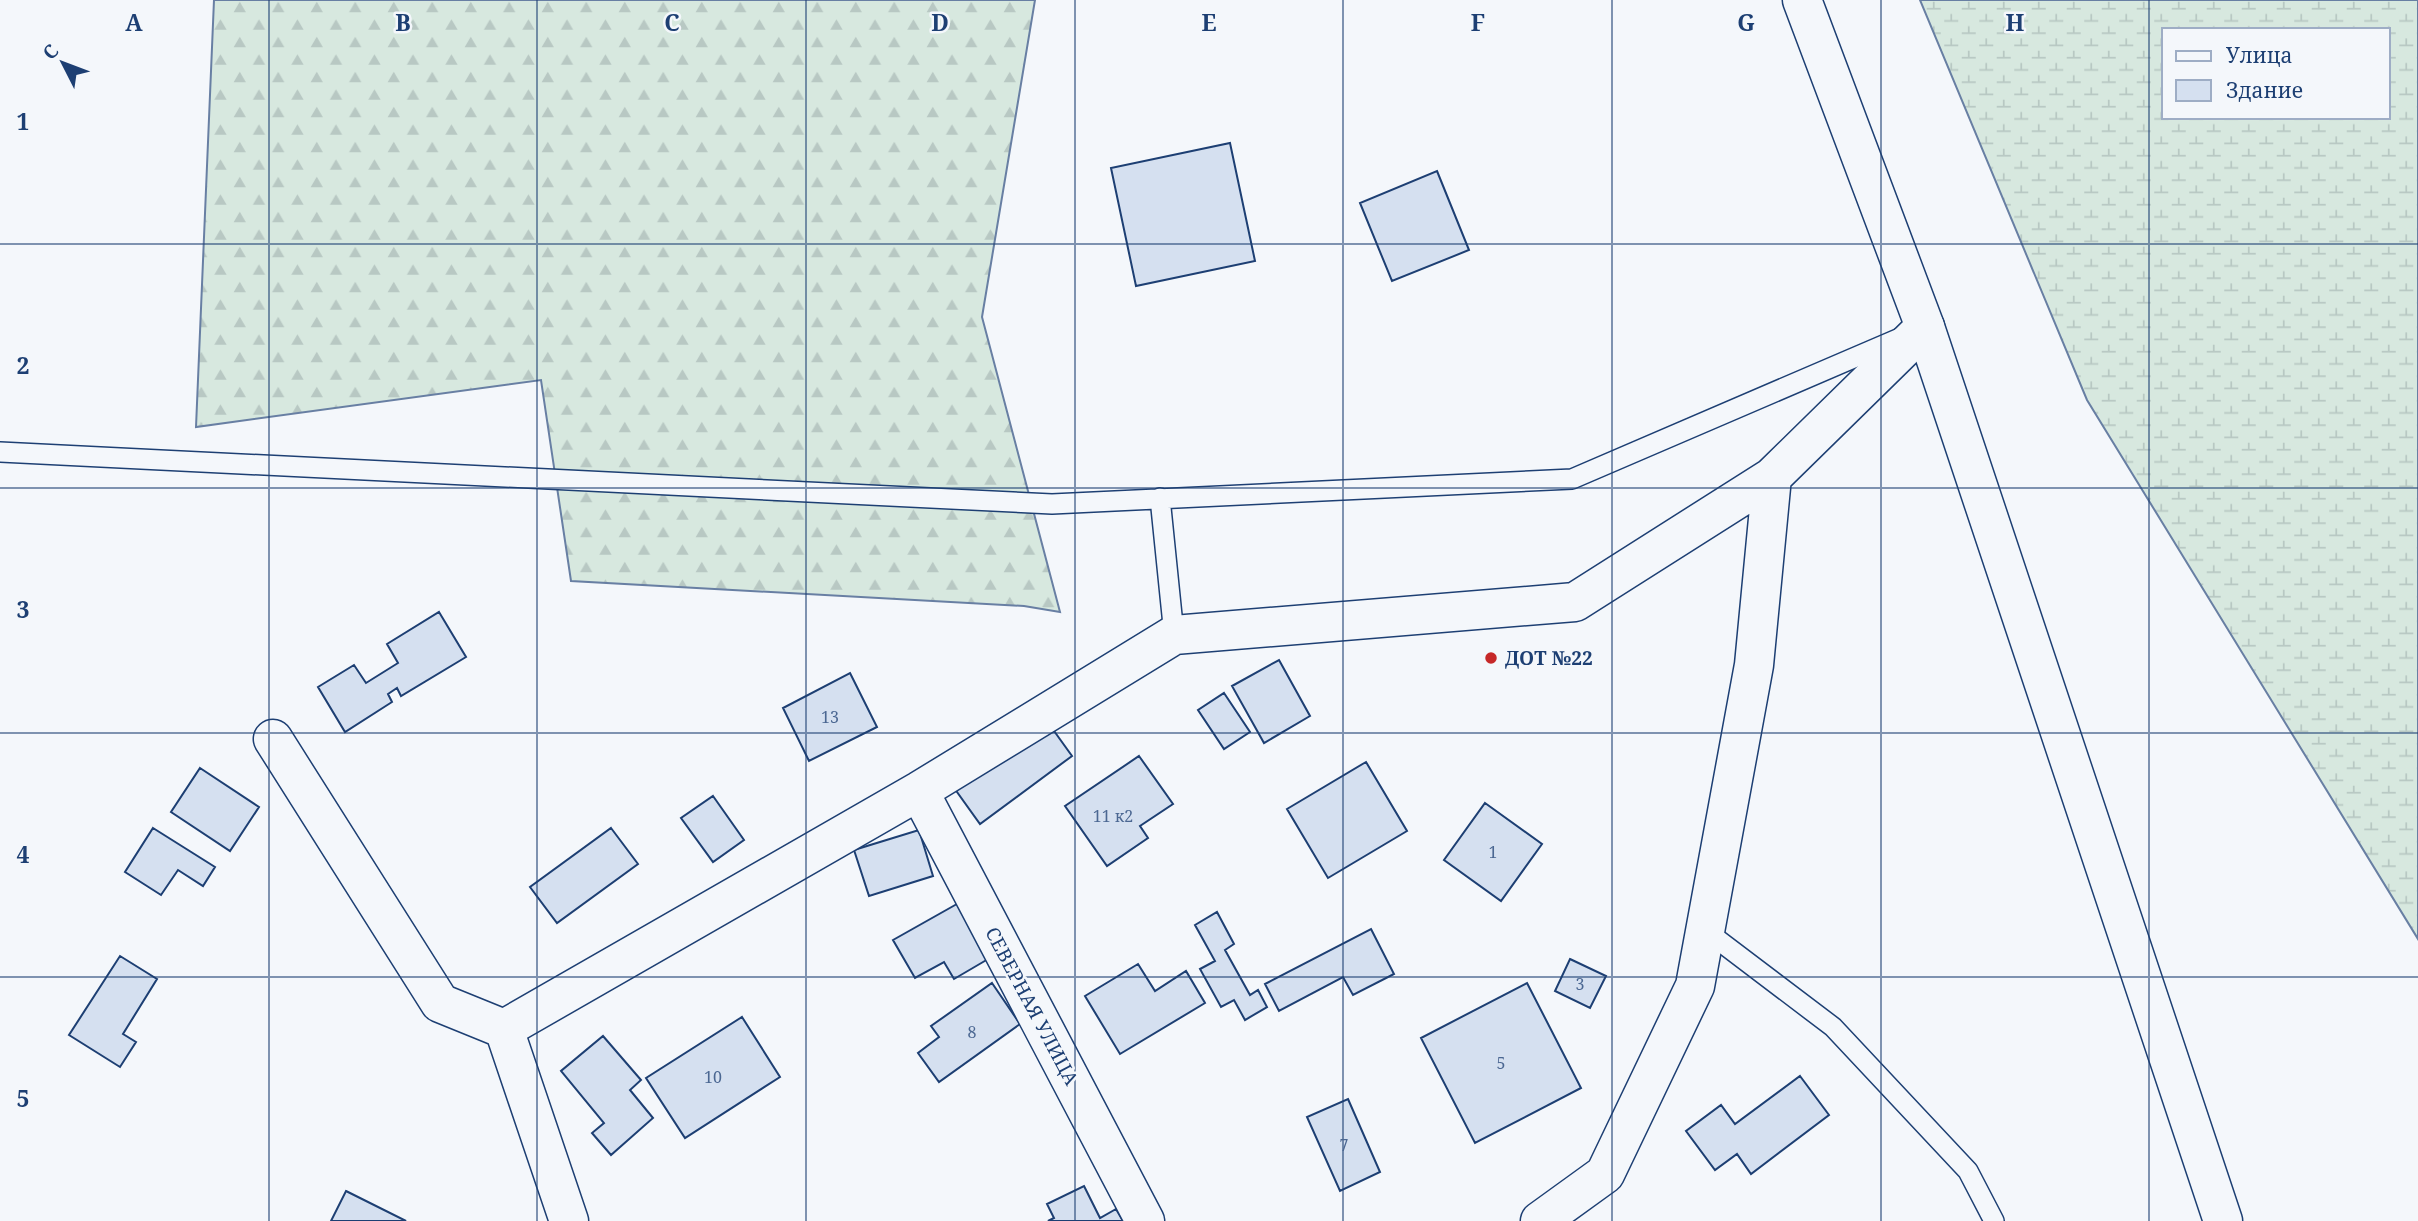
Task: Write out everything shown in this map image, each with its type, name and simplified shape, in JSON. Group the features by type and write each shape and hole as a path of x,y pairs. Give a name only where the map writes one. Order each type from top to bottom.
{"street":[{"path":"1802,0 1925,327 2223,1221"},
{"path":"504,1029 919,791 1174,635 1575,602 1772,477 1925,327"},
{"path":"1540,1221 1605,1174 1695,986 1754,665 1772,477"},
{"path":"273,739 440,1003 504,1029 569,1221"},
{"name":"СЕВЕРНАЯ УЛИЦА","path":"919,791 1145,1221"}],"lane":[{"path":"0,452 1052,504 1572,479 1925,327"},
{"path":"1160,498 1174,635"},
{"path":"1705,930 1833,1027 1968,1171 1994,1221"}],"green space":[{"path":"214,0 1035,0 982,317 1060,612 1024,606 571,581 541,380 196,427"},
{"path":"1920,0 2418,0 2418,939 2087,400"}],"building":[{"path":"1230,143 1255,261 1136,286 1111,168"},
{"path":"1437,171 1469,250 1392,281 1360,203"},
{"path":"439,612 466,657 401,696 397,688 388,694 392,702 345,732 318,687 354,665 366,683 398,663 387,644"},
{"path":"1279,660 1310,716 1264,743 1232,686"},
{"path":"850,673 877,727 809,761 783,708"},
{"path":"1224,693 1250,732 1224,749 1198,710"},
{"path":"1044,717 1072,756 980,824 952,785"},
{"path":"1139,756 1173,804 1140,826 1148,838 1107,866 1065,806"},
{"path":"1366,762 1407,831 1328,878 1287,809"},
{"path":"200,768 259,807 230,851 171,812"},
{"path":"713,796 744,840 713,862 681,818"},
{"path":"1485,803 1542,844 1501,901 1444,860"},
{"path":"153,828 215,867 203,886 178,870 161,895 125,872"},
{"path":"611,828 638,864 557,923 530,887"},
{"path":"919,830 933,876 869,896 854,850"},
{"path":"964,900 995,955 954,979 944,962 915,978 893,940"},
{"path":"1217,912 1234,944 1225,950 1250,995 1258,990 1267,1007 1245,1020 1234,1000 1221,1007 1200,969 1215,961 1195,925"},
{"path":"1371,929 1394,974 1353,995 1343,977 1279,1011 1265,984"},
{"path":"120,956 157,979 123,1034 136,1042 120,1067 69,1035"},
{"path":"1570,959 1606,976 1590,1008 1555,991"},
{"path":"1138,964 1155,991 1186,971 1205,1003 1120,1054 1085,996"},
{"path":"992,983 1020,1024 939,1082 918,1053 939,1037 931,1026"},
{"path":"1527,983 1581,1088 1475,1143 1421,1038"},
{"path":"742,1017 780,1077 685,1138 646,1078"},
{"path":"603,1036 641,1080 630,1090 653,1118 611,1155 592,1133 604,1123 561,1071"},
{"path":"1800,1076 1829,1115 1751,1174 1737,1154 1715,1170 1686,1131 1721,1105 1735,1124"},
{"path":"1348,1099 1380,1172 1340,1191 1307,1117"},
{"path":"1084,1186 1100,1218 1116,1209 1123,1221 1048,1221 1054,1218 1047,1204"},
{"path":"346,1191 406,1221 331,1221"}],"place":[{"name":"ДОТ №22","path":"1491,658"}]}
